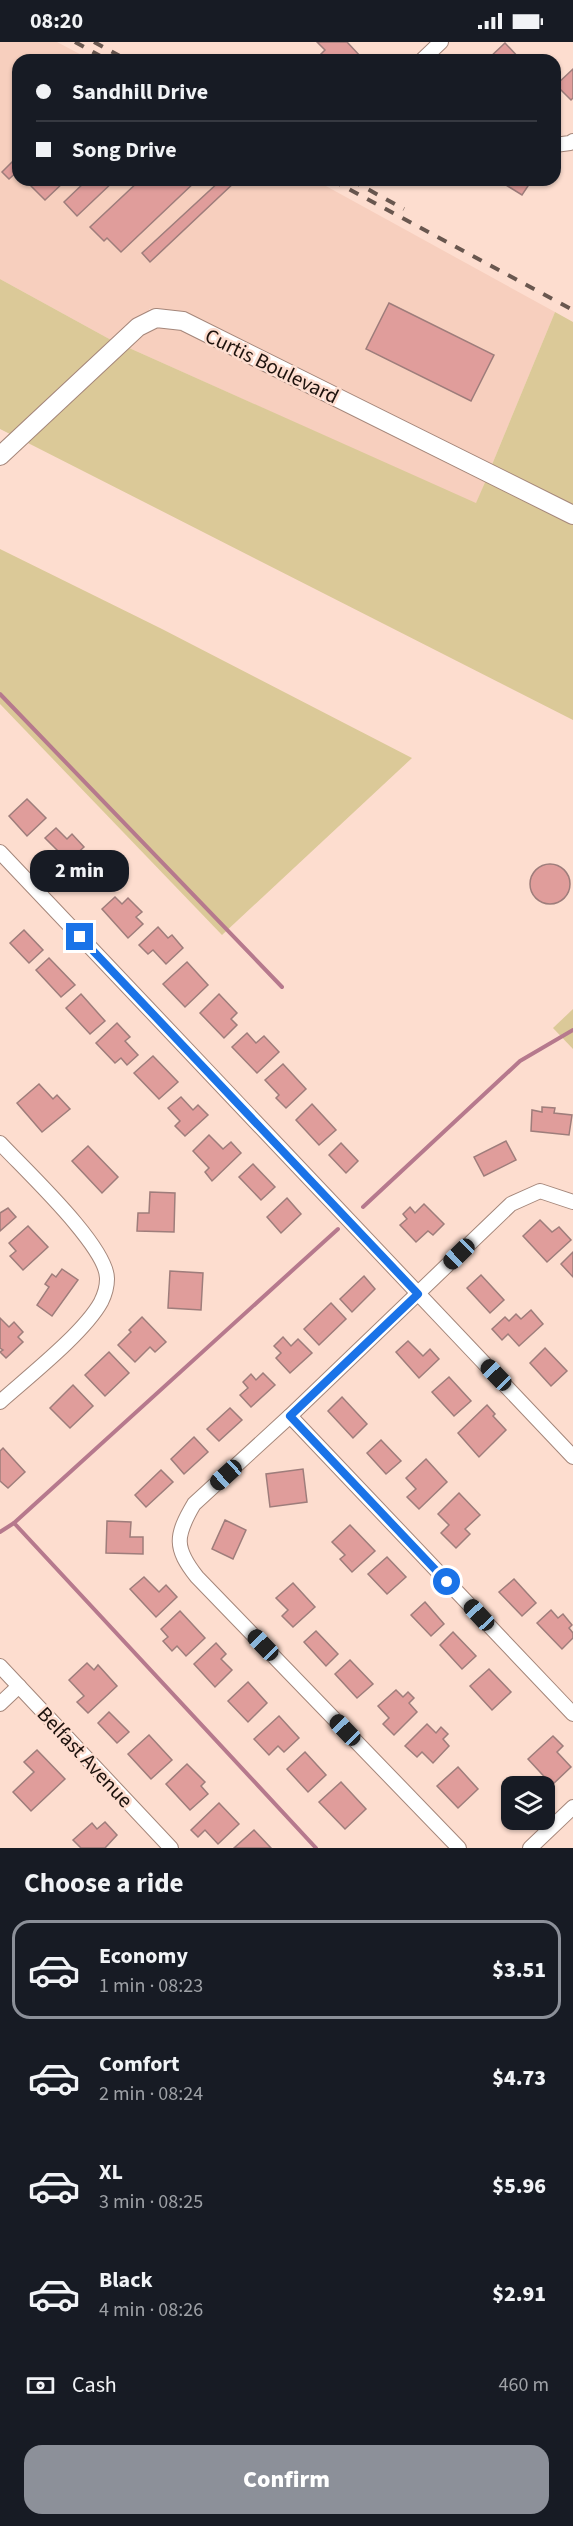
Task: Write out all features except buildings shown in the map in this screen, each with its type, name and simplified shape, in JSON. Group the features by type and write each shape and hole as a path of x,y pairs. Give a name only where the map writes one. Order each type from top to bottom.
{"street":[{"name":"Curtis Boulevard","path":"0,456 138,327 156,318 183,321 573,515"},
{"path":"0,852 573,1457"},
{"path":"0,1143 86,1236 99,1256 107,1278 102,1300 85,1323 0,1402"},
{"path":"459,1848 197,1577 183,1560 178,1540 184,1520 194,1504 290,1416 511,1204 540,1191 573,1202"},
{"path":"290,1416 573,1714"},
{"name":"Belfast Avenue","path":"0,1666 168,1847"},
{"path":"0,1704 19,1686"},
{"path":"530,1848 573,1807"}],"shaded area":[{"path":"0,42 57,42 80,54 12,54 12,186 326,186 555,312 491,467 157,308 149,309 149,313 113,341 0,279"},
{"path":"0,279 113,341 12,435 0,429"},
{"path":"555,312 573,322 573,508 491,467"},
{"path":"158,325 182,328 486,480 476,504 127,347 142,333"},
{"path":"127,347 476,503 486,480 573,523 573,720 26,442"},
{"path":"0,549 162,629 412,758 222,935 0,704"},
{"path":"573,1009 573,1049 553,1028"}],"waterway":[{"path":"0,694 282,987"},
{"path":"363,1207 520,1061 573,1030"},
{"path":"0,1532 14,1523 338,1229"},
{"path":"14,1523 316,1848"}],"railway":[{"path":"75,42 97,54"},
{"path":"94,42 116,54"},
{"path":"343,186 573,310"},
{"path":"362,186 404,209"}],"route":[{"path":"80,937 418,1294 290,1416 447,1582"}]}
